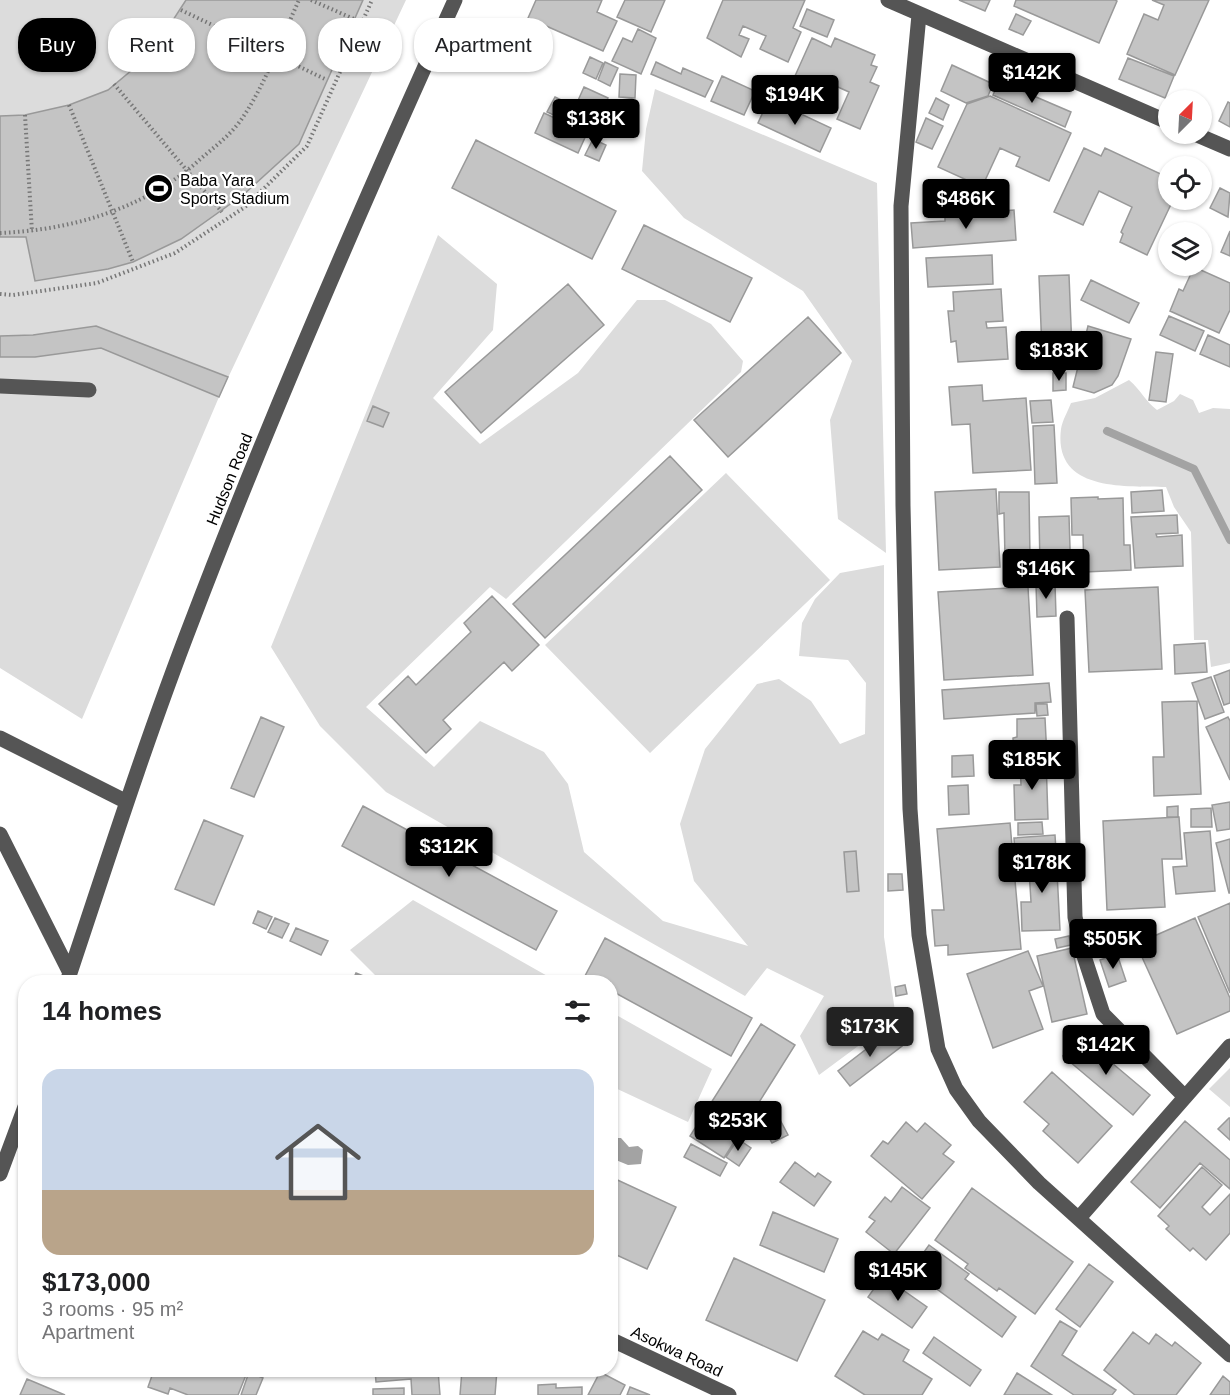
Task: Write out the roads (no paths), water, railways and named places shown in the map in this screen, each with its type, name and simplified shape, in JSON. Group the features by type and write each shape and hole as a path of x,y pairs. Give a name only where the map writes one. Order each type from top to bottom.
{"street":[{"name":"Hudson Road","path":"69,975 191,622 276,408 455,0"},
{"path":"888,0 1158,118"},
{"path":"920,15 901,206 901,392 909,797 919,935 938,1048 956,1089 979,1121 1079,1218 1230,1355"},
{"path":"1212,141 1230,149"},
{"path":"0,386 89,390"},
{"path":"1067,618 1075,917 1083,953 1103,1014 1185,1097"},
{"path":"0,738 127,802"},
{"path":"0,834 67,975"},
{"path":"1079,1218 1230,1046"},
{"path":"0,1174 18,1126"},
{"name":"Asokwa Road","path":"618,1343 729,1395"}],"waterway":[{"path":"1107,431 1194,469 1230,540"}],"place":[{"name":"Baba Yara Sports Stadium","path":"159,189"}]}
